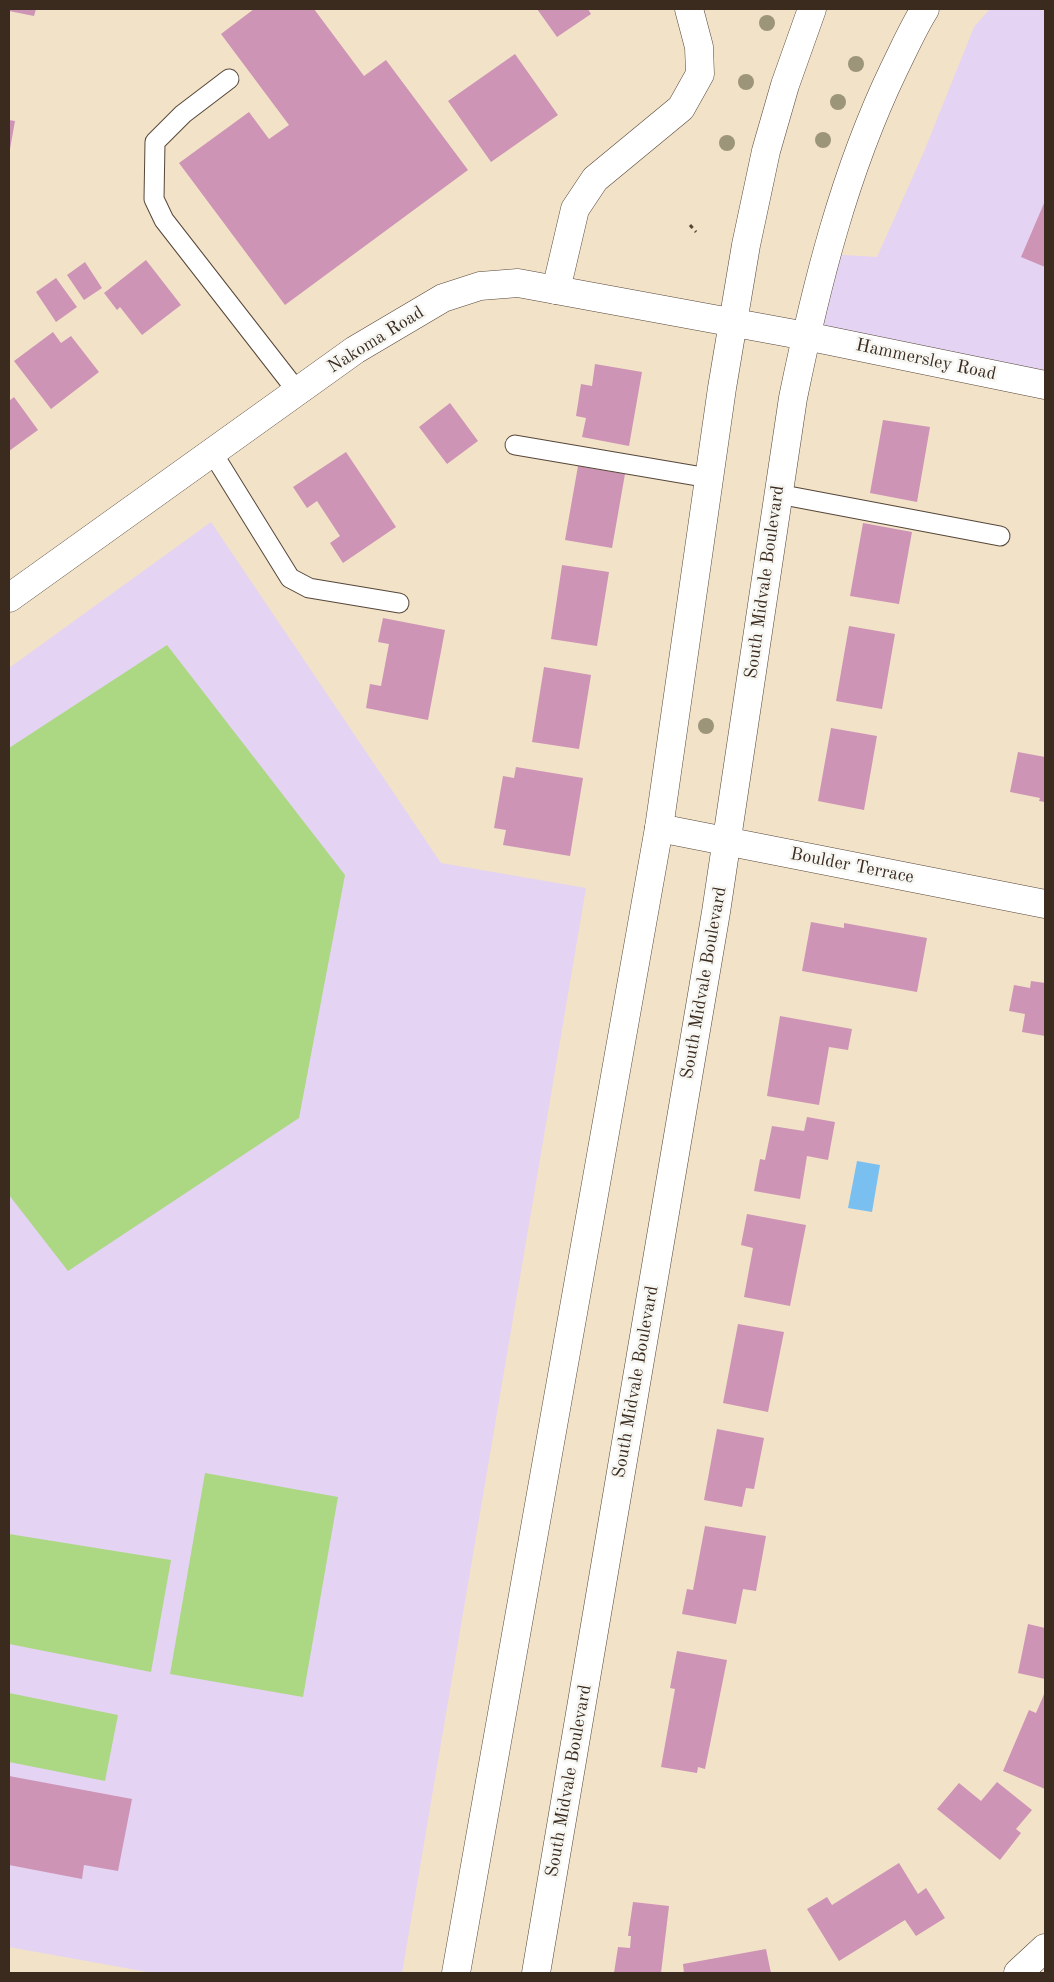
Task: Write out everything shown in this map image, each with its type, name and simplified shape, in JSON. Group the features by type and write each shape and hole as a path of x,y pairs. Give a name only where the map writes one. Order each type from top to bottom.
{"main road":[{"path":"556,290 573,213 595,178 681,108 700,74 699,47 689,9"},
{"path":"456,1973 659,828 709,478 746,246 766,151 785,84 812,9"},
{"name":"South Midvale Boulevard","path":"536,1973 727,842 793,398 806,336 848,182 878,103 915,25 925,9"},
{"name":"Nakoma Road","path":"9,598 354,350 443,298 480,286 518,283 806,336"},
{"name":"Hammersley Road","path":"806,336 1045,385"},
{"name":"Boulder Terrace","path":"659,828 1045,904"},
{"path":"1018,1973 1045,1948"}],"lane":[{"path":"229,79 183,114 155,142 154,200 164,220 297,391"},
{"path":"516,445 709,478"},
{"path":"212,452 290,578 309,588 398,603"},
{"path":"778,494 1000,536"}],"path":[{"path":"690,225 696,232"}],"shaded area":[{"path":"990,9 1045,9 1045,385 806,336 827,254 877,257 923,154 974,27"},
{"path":"211,522 441,863 586,888 402,1973 153,1973 9,1947 9,668"}],"green space":[{"path":"167,645 345,875 299,1118 68,1271 9,1195 9,748"},
{"path":"205,1473 338,1497 303,1697 170,1674"},
{"path":"9,1534 171,1560 151,1672 9,1644"},
{"path":"9,1693 118,1715 105,1781 9,1762"}],"water":[{"path":"857,1161 880,1165 872,1212 848,1208"}],"building":[{"path":"9,9 36,9 34,16 9,11"},
{"path":"254,9 314,9 364,76 386,60 468,170 285,305 179,163 249,112 269,139 289,125 221,34"},
{"path":"537,9 588,9 591,14 557,37"},
{"path":"515,54 558,115 491,162 448,101"},
{"path":"9,120 15,121 10,149 9,149"},
{"path":"1045,201 1045,267 1021,257"},
{"path":"146,260 181,305 142,335 120,307 117,310 104,293"},
{"path":"85,262 102,288 84,300 67,275"},
{"path":"56,278 77,307 56,322 36,292"},
{"path":"53,332 61,343 71,336 99,372 51,409 14,361"},
{"path":"595,364 642,372 629,446 582,437 586,418 576,416 581,384 592,386"},
{"path":"14,397 38,430 9,451 9,401"},
{"path":"450,403 478,441 447,464 419,427"},
{"path":"883,420 930,427 917,502 870,493"},
{"path":"346,452 396,527 343,563 330,543 340,536 317,501 307,508 293,487"},
{"path":"578,466 625,474 612,548 565,540"},
{"path":"863,523 912,532 899,604 850,596"},
{"path":"562,565 609,572 597,646 551,639"},
{"path":"383,618 445,630 428,720 366,708 370,684 381,686 389,644 378,642"},
{"path":"849,626 895,634 882,709 836,701"},
{"path":"544,667 591,675 579,749 532,742"},
{"path":"831,728 877,736 864,810 818,801"},
{"path":"1018,752 1045,757 1045,802 1039,801 1040,798 1010,792"},
{"path":"516,767 583,778 570,856 503,845 506,830 494,828 503,776 514,778"},
{"path":"811,922 844,928 844,923 927,938 917,992 802,971"},
{"path":"1031,981 1045,983 1045,1036 1022,1032 1025,1014 1009,1011 1014,985 1030,988"},
{"path":"780,1016 852,1029 848,1050 829,1047 819,1105 767,1096"},
{"path":"807,1117 835,1122 828,1160 807,1156 800,1199 754,1191 760,1159 765,1160 772,1126 804,1131"},
{"path":"747,1214 806,1225 790,1306 744,1297 753,1248 741,1245"},
{"path":"738,1324 784,1332 768,1412 723,1403"},
{"path":"717,1429 764,1438 754,1489 746,1488 742,1507 704,1500"},
{"path":"705,1526 766,1536 756,1591 743,1589 736,1624 682,1614 687,1589 693,1590"},
{"path":"1028,1624 1045,1628 1045,1679 1018,1673"},
{"path":"677,1651 727,1660 705,1769 698,1767 697,1773 661,1767 675,1689 670,1688"},
{"path":"1045,1692 1045,1789 1003,1771 1029,1710 1036,1713"},
{"path":"9,1776 132,1799 118,1871 84,1865 82,1879 9,1865"},
{"path":"997,1782 1032,1810 1016,1829 1021,1833 1000,1860 937,1809 959,1783 981,1801"},
{"path":"899,1863 918,1894 926,1888 945,1918 916,1936 905,1920 839,1961 807,1909 827,1897 832,1905"},
{"path":"633,1902 669,1906 661,1973 614,1973 618,1947 630,1948 631,1936 628,1936"},
{"path":"766,1949 771,1973 684,1973 683,1964"}]}
